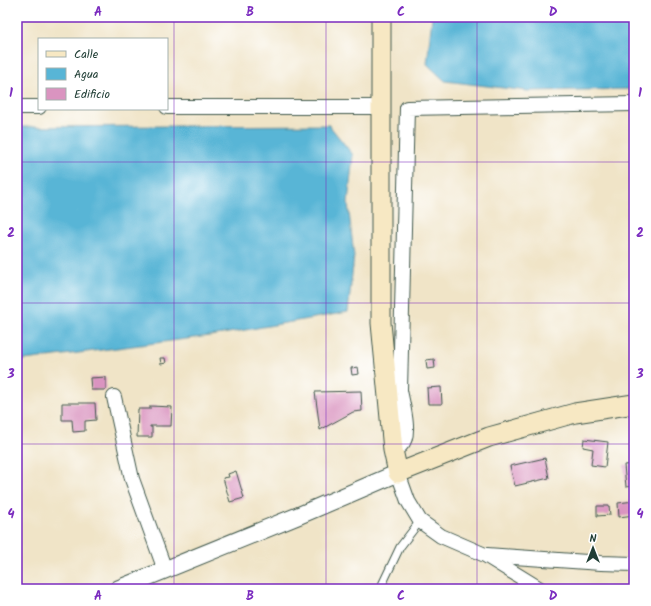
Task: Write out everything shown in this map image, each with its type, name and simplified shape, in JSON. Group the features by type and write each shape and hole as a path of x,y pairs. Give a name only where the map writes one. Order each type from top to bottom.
{"main road":[{"path":"381,17 381,323 393,450 398,472 489,437 574,413 634,404"}],"street":[{"path":"393,450 402,445 406,435 406,422 400,390 407,108 634,104"},
{"path":"17,106 38,107"},
{"path":"168,107 380,107"},
{"path":"114,397 132,479 165,570"},
{"path":"118,589 300,515 398,472 408,502 420,521 440,536 484,555 540,589"},
{"path":"484,555 634,564"}],"lane":[{"path":"380,589 400,547 420,521"}],"water":[{"path":"432,17 634,17 634,89 528,91 445,81 427,64"},
{"path":"329,125 353,155 348,203 354,256 348,312 217,335 17,361 17,127"}],"building":[{"path":"160,358 165,358 166,363 161,364"},
{"path":"434,359 435,368 427,369 426,360"},
{"path":"358,367 359,374 352,375 351,368"},
{"path":"106,377 106,390 91,390 90,378"},
{"path":"441,387 442,404 428,404 427,388"},
{"path":"361,391 362,411 353,412 320,430 315,392"},
{"path":"62,403 95,403 96,420 85,421 85,431 73,432 72,420 62,420"},
{"path":"150,406 172,407 171,426 150,426 152,427 152,437 137,437 138,409 150,409"},
{"path":"584,439 608,442 605,467 591,465 593,449 583,447"},
{"path":"545,458 549,478 515,486 510,466"},
{"path":"634,464 634,486 626,487 624,465"},
{"path":"236,471 244,498 230,502 223,478 229,477 228,474"},
{"path":"634,501 634,515 619,517 618,503"},
{"path":"597,506 609,506 610,515 597,516"}]}
